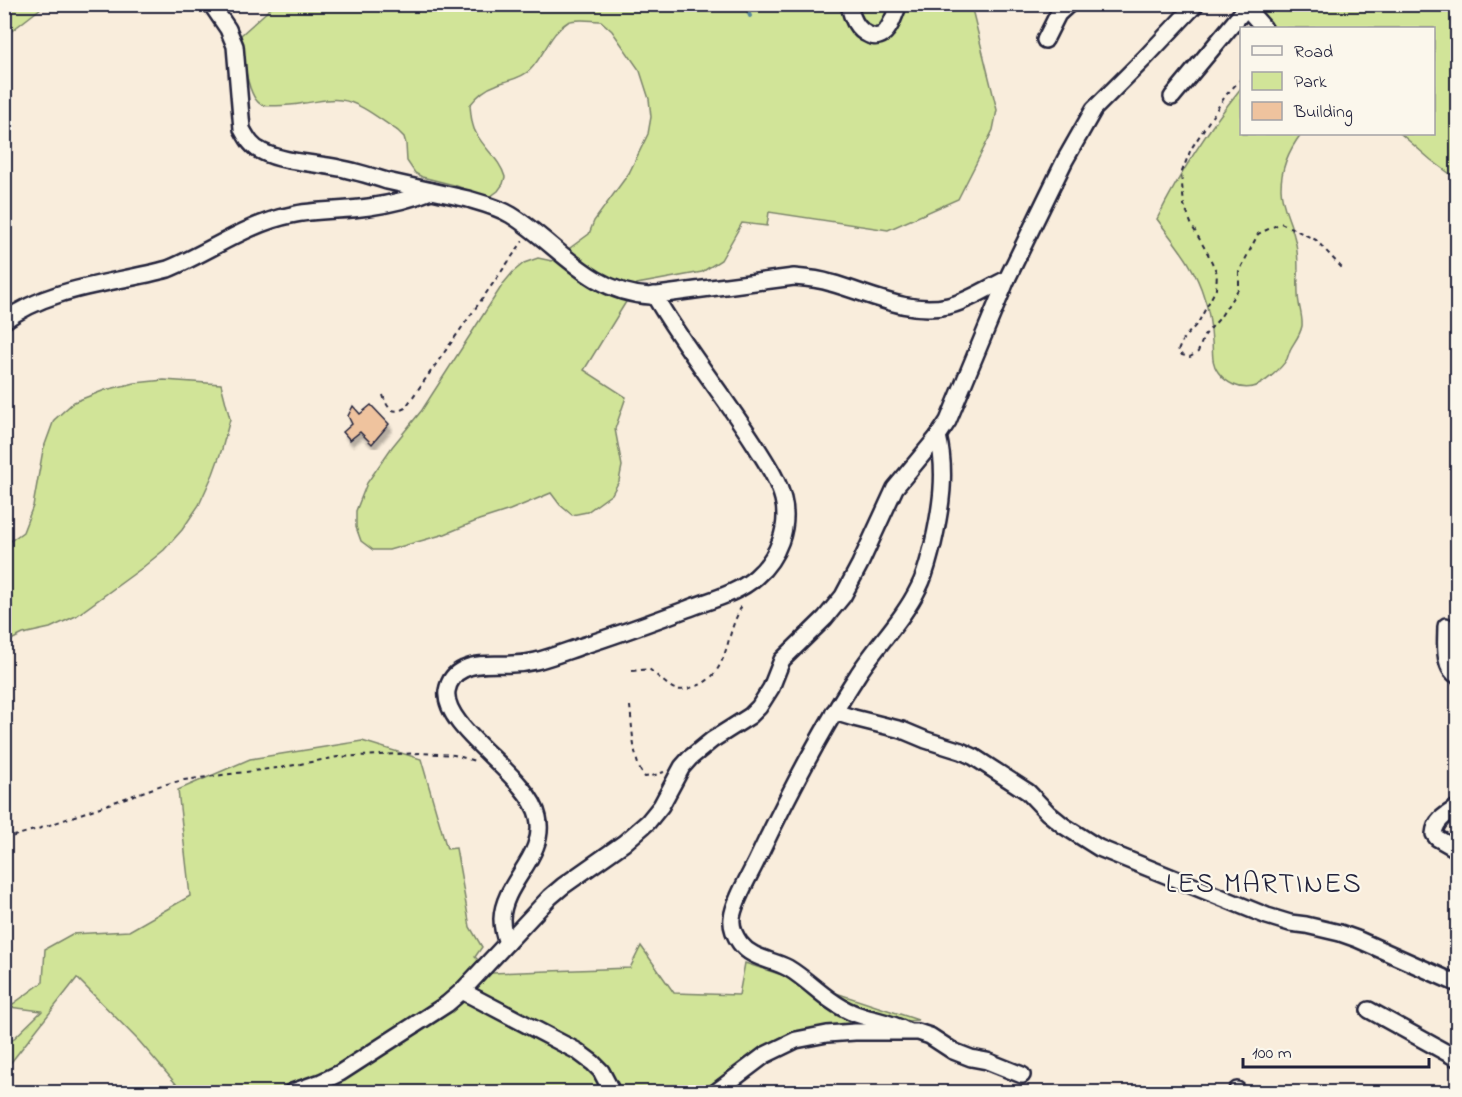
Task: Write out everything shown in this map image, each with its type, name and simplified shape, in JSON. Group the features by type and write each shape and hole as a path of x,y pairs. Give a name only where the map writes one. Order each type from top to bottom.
{"street":[{"path":"211,4 228,29 235,46 242,129 253,146 262,152 282,158 341,168 493,207 508,213 579,269 609,287 631,294 654,296 794,277 813,278 903,305 938,308 972,298 1007,279"},
{"path":"849,4 853,19 859,28 875,37 882,34 888,27 899,4"},
{"path":"1045,40 1058,14 1069,4"},
{"path":"292,1092 340,1074 447,1004 550,897 648,822 661,807 676,776 686,762 712,740 750,716 765,699 782,660 825,618 843,596 895,488 948,421 1007,279 1065,160 1094,109 1196,4"},
{"path":"1172,97 1244,6 1263,27"},
{"path":"4,321 31,304 62,293 181,264 247,229 271,220 308,212 367,207 432,192"},
{"path":"507,943 502,927 504,906 538,840 540,828 538,816 523,788 461,724 452,711 447,697 450,680 465,668 472,666 536,661 562,653 742,588 763,571 771,561 777,552 783,530 785,509 778,484 730,406 684,343 654,296"},
{"path":"907,1031 849,1011 789,969 748,952 735,935 732,918 751,873 825,726 874,651 908,607 920,586 931,552 941,505 942,463 938,436"},
{"path":"1446,626 1446,654 1453,674 1458,675"},
{"path":"834,712 902,730 974,757 1028,792 1064,826 1099,848 1267,916 1357,939 1458,984"},
{"path":"1458,807 1438,821 1434,834 1458,850"},
{"path":"462,991 577,1051 601,1071 612,1092"},
{"path":"1369,1010 1458,1059"},
{"path":"716,1092 765,1055 796,1040 827,1034 918,1032 930,1036 953,1051 1022,1075"}],"path":[{"path":"1240,80 1226,95 1191,149 1181,174 1184,205 1216,273 1216,289 1198,322 1183,339 1178,351 1190,357 1198,352 1204,336 1219,320 1239,288 1239,272 1258,234 1281,223 1316,240 1342,268"},
{"path":"383,395 392,411 396,412 405,408 531,230"},
{"path":"632,671 650,669 676,690 698,686 714,675 721,666 751,581"},
{"path":"630,706 640,772 645,777 652,776 686,762"},
{"path":"4,839 162,785 184,780 345,757 432,754 454,755 498,763"}],"green space":[{"path":"5,4 45,4 45,5 5,36"},
{"path":"268,4 971,5 997,110 993,130 958,199 888,230 769,212 767,226 742,223 721,260 702,272 637,284 584,370 626,397 615,429 622,466 619,481 612,494 587,512 572,515 551,493 445,534 389,550 373,550 361,541 356,527 356,511 367,483 422,410 513,272 524,263 538,258 552,261 589,234 594,221 629,173 648,134 651,117 649,99 640,71 612,31 601,21 568,22 556,32 530,70 488,89 470,105 474,130 505,177 498,191 491,196 483,196 415,173 407,161 404,137 356,104 332,99 270,106 262,105 257,101 246,73 241,35 271,8"},
{"path":"1254,4 1457,5 1457,179 1402,135 1435,135 1435,27 1272,27 1254,8"},
{"path":"1240,89 1240,135 1300,135 1286,160 1281,188 1282,200 1296,243 1298,298 1302,326 1281,367 1262,383 1248,388 1229,382 1216,369 1206,302 1196,275 1157,219 1175,185"},
{"path":"164,380 221,384 230,419 213,474 199,505 182,530 164,550 76,616 50,628 23,634 5,643 5,545 23,532 33,506 43,450 54,420 74,402 105,390 135,383"},
{"path":"362,741 421,759 447,849 456,848 470,927 482,947 475,957 492,973 630,968 641,946 674,993 739,995 745,963 918,1020 803,1032 732,1069 701,1092 183,1092 139,1041 77,978 5,1070 5,1047 42,1011 9,1007 43,982 45,949 72,934 129,931 190,896 178,790 250,759"}],"building":[{"path":"371,405 389,424 372,444 360,432 350,440 343,432 352,424 348,416 353,406 360,414"}],"waterway":[{"path":"745,4 750,16"}],"district":[{"name":"LES MARTINES","path":"1264,882"}]}
